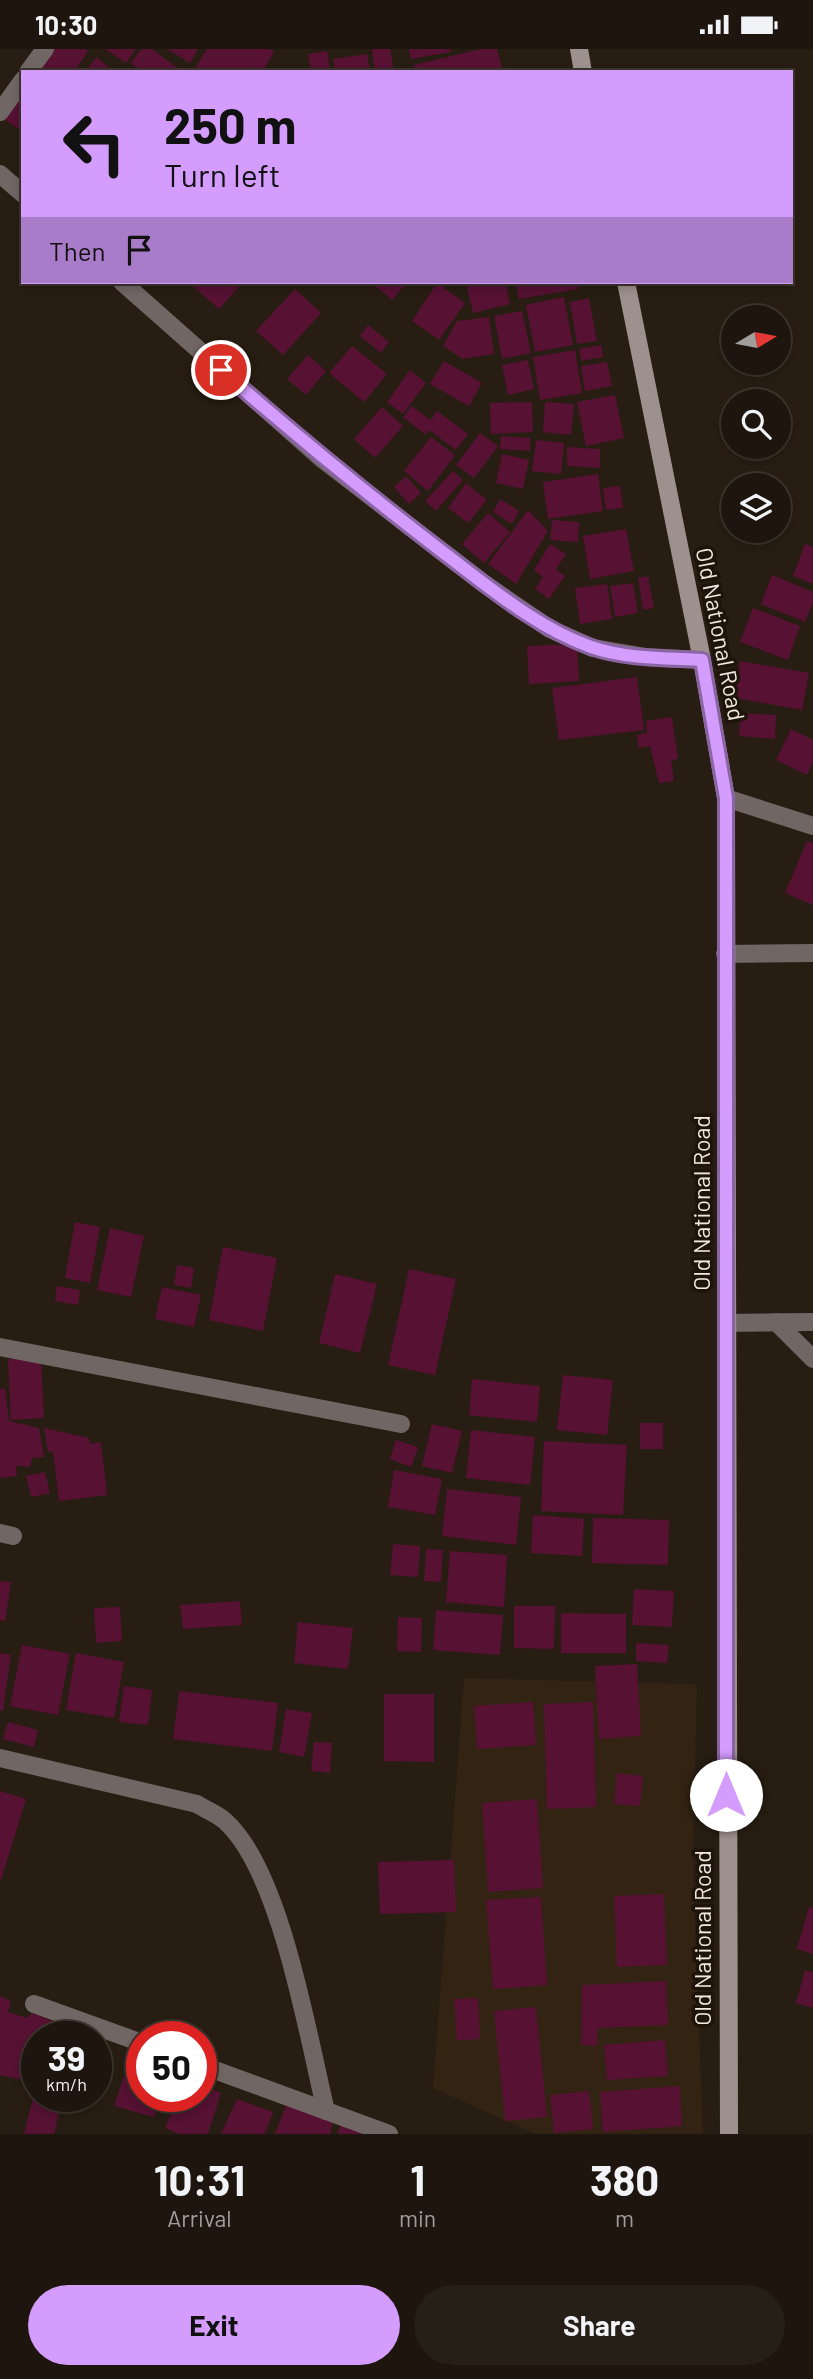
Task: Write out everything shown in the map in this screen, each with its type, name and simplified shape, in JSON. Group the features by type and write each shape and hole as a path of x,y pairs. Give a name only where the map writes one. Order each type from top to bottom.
{"main road":[{"path":"579,49 583,70"},
{"name":"Old National Road","path":"626,284 702,660 726,798 729,2134"}],"street":[{"path":"30,70 45,49"},
{"path":"0,112 21,83"},
{"path":"0,174 21,192"},
{"path":"124,284 321,458 484,583 550,629 593,648 646,657 702,660"},
{"path":"726,798 813,826"},
{"path":"725,954 813,953"},
{"path":"776,1322 813,1359"},
{"path":"726,1323 813,1322"},
{"path":"0,1347 401,1424"},
{"path":"0,1758 197,1804 225,1822 246,1850 269,1893 287,1947 326,2111"},
{"path":"34,2004 126,2037"},
{"path":"217,2071 389,2134"}],"shaded area":[{"path":"464,1678 697,1684 693,1864 703,2134 536,2134 433,2088"}],"building":[{"path":"49,49 88,51 75,70 46,70 39,65"},
{"path":"105,49 136,49 126,63"},
{"path":"141,49 152,49 180,70 140,70 131,63"},
{"path":"167,49 198,49 190,63"},
{"path":"207,49 269,49 274,52 263,70 194,70"},
{"path":"372,49 390,49 394,70 375,70"},
{"path":"409,49 450,49 451,52 411,59"},
{"path":"481,49 497,49 502,70 415,70 414,65"},
{"path":"327,51 330,70 311,70 308,54"},
{"path":"367,54 370,70 335,70 333,59"},
{"path":"97,57 111,70 86,70"},
{"path":"21,85 21,131 1,117"},
{"path":"190,284 241,284 219,309"},
{"path":"373,284 405,284 392,300"},
{"path":"436,284 465,303 439,340 412,321"},
{"path":"466,284 505,284 510,304 473,313"},
{"path":"516,284 577,284 578,289 519,299"},
{"path":"295,289 321,313 283,355 256,331"},
{"path":"564,297 573,345 535,352 526,305"},
{"path":"589,298 597,341 577,344 570,302"},
{"path":"522,311 531,353 502,359 494,316"},
{"path":"489,317 494,354 463,359 443,346 457,321"},
{"path":"368,325 389,342 381,353 360,336"},
{"path":"601,345 603,357 581,361 579,349"},
{"path":"352,346 387,374 364,402 329,373"},
{"path":"575,350 582,393 540,400 533,357"},
{"path":"308,355 326,371 306,395 287,379"},
{"path":"528,360 534,389 508,395 502,365"},
{"path":"444,361 482,383 469,406 430,384"},
{"path":"607,362 612,386 585,391 581,366"},
{"path":"410,370 426,383 403,414 387,402"},
{"path":"615,395 624,438 586,446 577,402"},
{"path":"532,402 533,432 491,434 490,403"},
{"path":"545,402 574,404 571,435 543,432"},
{"path":"412,406 430,420 437,411 468,434 456,450 429,430 426,435 403,417"},
{"path":"382,407 403,426 375,458 354,439"},
{"path":"480,433 498,446 474,478 456,465"},
{"path":"501,436 530,438 530,451 500,449"},
{"path":"431,437 455,455 428,491 404,471"},
{"path":"536,440 564,443 561,474 532,471"},
{"path":"567,447 600,449 600,468 567,466"},
{"path":"502,454 529,460 523,489 496,483"},
{"path":"453,471 463,480 436,511 425,501"},
{"path":"598,474 603,511 548,519 543,482"},
{"path":"406,476 421,493 409,504 394,487"},
{"path":"466,483 487,500 468,523 448,508"},
{"path":"620,486 623,508 606,510 603,488"},
{"path":"500,499 519,511 512,524 493,512"},
{"path":"528,510 548,531 516,584 488,564"},
{"path":"488,513 510,532 484,563 462,544"},
{"path":"552,520 579,522 578,542 550,540"},
{"path":"626,529 634,571 590,579 583,536"},
{"path":"550,544 566,554 556,569 565,576 549,599 535,589 543,577 534,570"},
{"path":"805,544 813,547 813,584 793,576"},
{"path":"772,575 813,592 813,603 805,622 761,604"},
{"path":"648,576 654,608 643,610 638,578"},
{"path":"633,583 638,613 615,617 610,586"},
{"path":"607,584 612,619 580,624 575,588"},
{"path":"753,608 800,626 788,660 740,642"},
{"path":"577,644 579,681 529,684 527,646"},
{"path":"740,661 809,673 802,710 735,698"},
{"path":"637,677 644,730 559,740 552,688"},
{"path":"740,713 776,715 775,739 739,736"},
{"path":"672,717 678,759 671,760 674,781 659,783 650,746 639,748 637,735 647,733 646,721"},
{"path":"791,729 813,740 813,762 807,775 776,760"},
{"path":"807,841 813,843 813,905 785,893"},
{"path":"75,1222 100,1227 90,1283 65,1278"},
{"path":"110,1228 144,1236 131,1297 97,1290"},
{"path":"223,1247 277,1258 263,1331 209,1320"},
{"path":"177,1265 194,1268 191,1288 174,1285"},
{"path":"409,1269 456,1279 435,1375 388,1365"},
{"path":"335,1274 377,1284 360,1353 319,1343"},
{"path":"57,1286 80,1290 78,1305 55,1301"},
{"path":"162,1287 201,1295 194,1327 155,1319"},
{"path":"41,1357 44,1418 11,1420 8,1359"},
{"path":"563,1375 613,1380 607,1435 557,1430"},
{"path":"472,1379 540,1386 537,1422 469,1415"},
{"path":"5,1388 9,1421 39,1428 44,1457 32,1458 30,1467 16,1466 17,1476 0,1478 0,1389"},
{"path":"640,1423 663,1423 663,1449 640,1449"},
{"path":"432,1424 462,1431 452,1473 422,1466"},
{"path":"44,1428 89,1438 90,1444 101,1442 107,1495 59,1501 53,1451 48,1452"},
{"path":"471,1430 535,1437 530,1485 466,1478"},
{"path":"396,1440 418,1447 411,1467 390,1459"},
{"path":"544,1441 627,1445 623,1515 541,1511"},
{"path":"394,1470 442,1479 435,1515 388,1507"},
{"path":"45,1472 50,1493 31,1497 26,1476"},
{"path":"447,1489 521,1497 516,1545 442,1536"},
{"path":"533,1515 584,1519 582,1556 531,1553"},
{"path":"593,1518 669,1520 668,1565 592,1563"},
{"path":"393,1544 420,1546 418,1577 390,1575"},
{"path":"426,1549 443,1550 441,1582 424,1581"},
{"path":"450,1551 507,1555 504,1607 446,1602"},
{"path":"0,1581 11,1582 5,1621 0,1620"},
{"path":"634,1589 674,1591 672,1627 632,1625"},
{"path":"240,1601 242,1625 183,1629 180,1605"},
{"path":"514,1606 555,1606 554,1649 514,1648"},
{"path":"120,1607 122,1641 96,1643 94,1608"},
{"path":"436,1610 503,1615 500,1655 433,1650"},
{"path":"561,1613 626,1614 626,1653 561,1653"},
{"path":"398,1617 422,1618 421,1652 397,1651"},
{"path":"298,1622 353,1628 348,1669 294,1663"},
{"path":"636,1643 669,1645 667,1663 636,1661"},
{"path":"22,1645 70,1654 58,1715 10,1706"},
{"path":"0,1653 11,1655 3,1711 0,1710"},
{"path":"76,1653 124,1662 114,1718 66,1710"},
{"path":"637,1664 641,1736 599,1739 595,1666"},
{"path":"124,1686 152,1690 148,1725 119,1722"},
{"path":"179,1691 278,1703 272,1751 173,1739"},
{"path":"384,1694 434,1694 434,1762 384,1761"},
{"path":"533,1702 536,1745 477,1749 474,1706"},
{"path":"593,1702 596,1807 547,1809 544,1704"},
{"path":"286,1709 312,1713 304,1757 279,1752"},
{"path":"8,1722 38,1730 34,1747 3,1739"},
{"path":"314,1742 332,1743 330,1773 311,1771"},
{"path":"617,1773 643,1776 640,1806 614,1804"},
{"path":"0,1791 26,1799 1,1880 0,1880"},
{"path":"537,1799 543,1888 488,1892 482,1803"},
{"path":"454,1860 456,1912 380,1914 378,1862"},
{"path":"664,1894 667,1965 617,1967 614,1896"},
{"path":"541,1897 547,1985 493,1989 486,1900"},
{"path":"809,1907 813,1908 813,1954 797,1949"},
{"path":"805,1970 813,1972 813,2008 796,2003"},
{"path":"666,1981 668,2025 598,2028 597,2046 581,2045 582,1985"},
{"path":"0,1996 11,2001 8,2012 27,2018 32,2013 52,2021 21,2021 21,2080 0,2075"},
{"path":"478,1998 480,2039 457,2040 454,1999"},
{"path":"536,2007 547,2117 505,2121 494,2011"},
{"path":"665,2040 668,2076 607,2080 604,2045"},
{"path":"126,2070 126,2109 114,2106"},
{"path":"680,2086 682,2126 603,2132 600,2092"},
{"path":"589,2091 593,2129 554,2133 550,2095"},
{"path":"237,2099 273,2112 265,2134 221,2134"},
{"path":"287,2103 334,2118 330,2134 275,2134"},
{"path":"30,2112 59,2112 54,2134 24,2134"},
{"path":"136,2112 156,2112 154,2117"},
{"path":"172,2112 215,2112 208,2134 180,2134 165,2128"},
{"path":"342,2121 369,2134 337,2134"}],"route":[{"path":"221,370 321,458 484,583 550,629 593,648 646,657 702,660 726,798 726,1795"}]}
